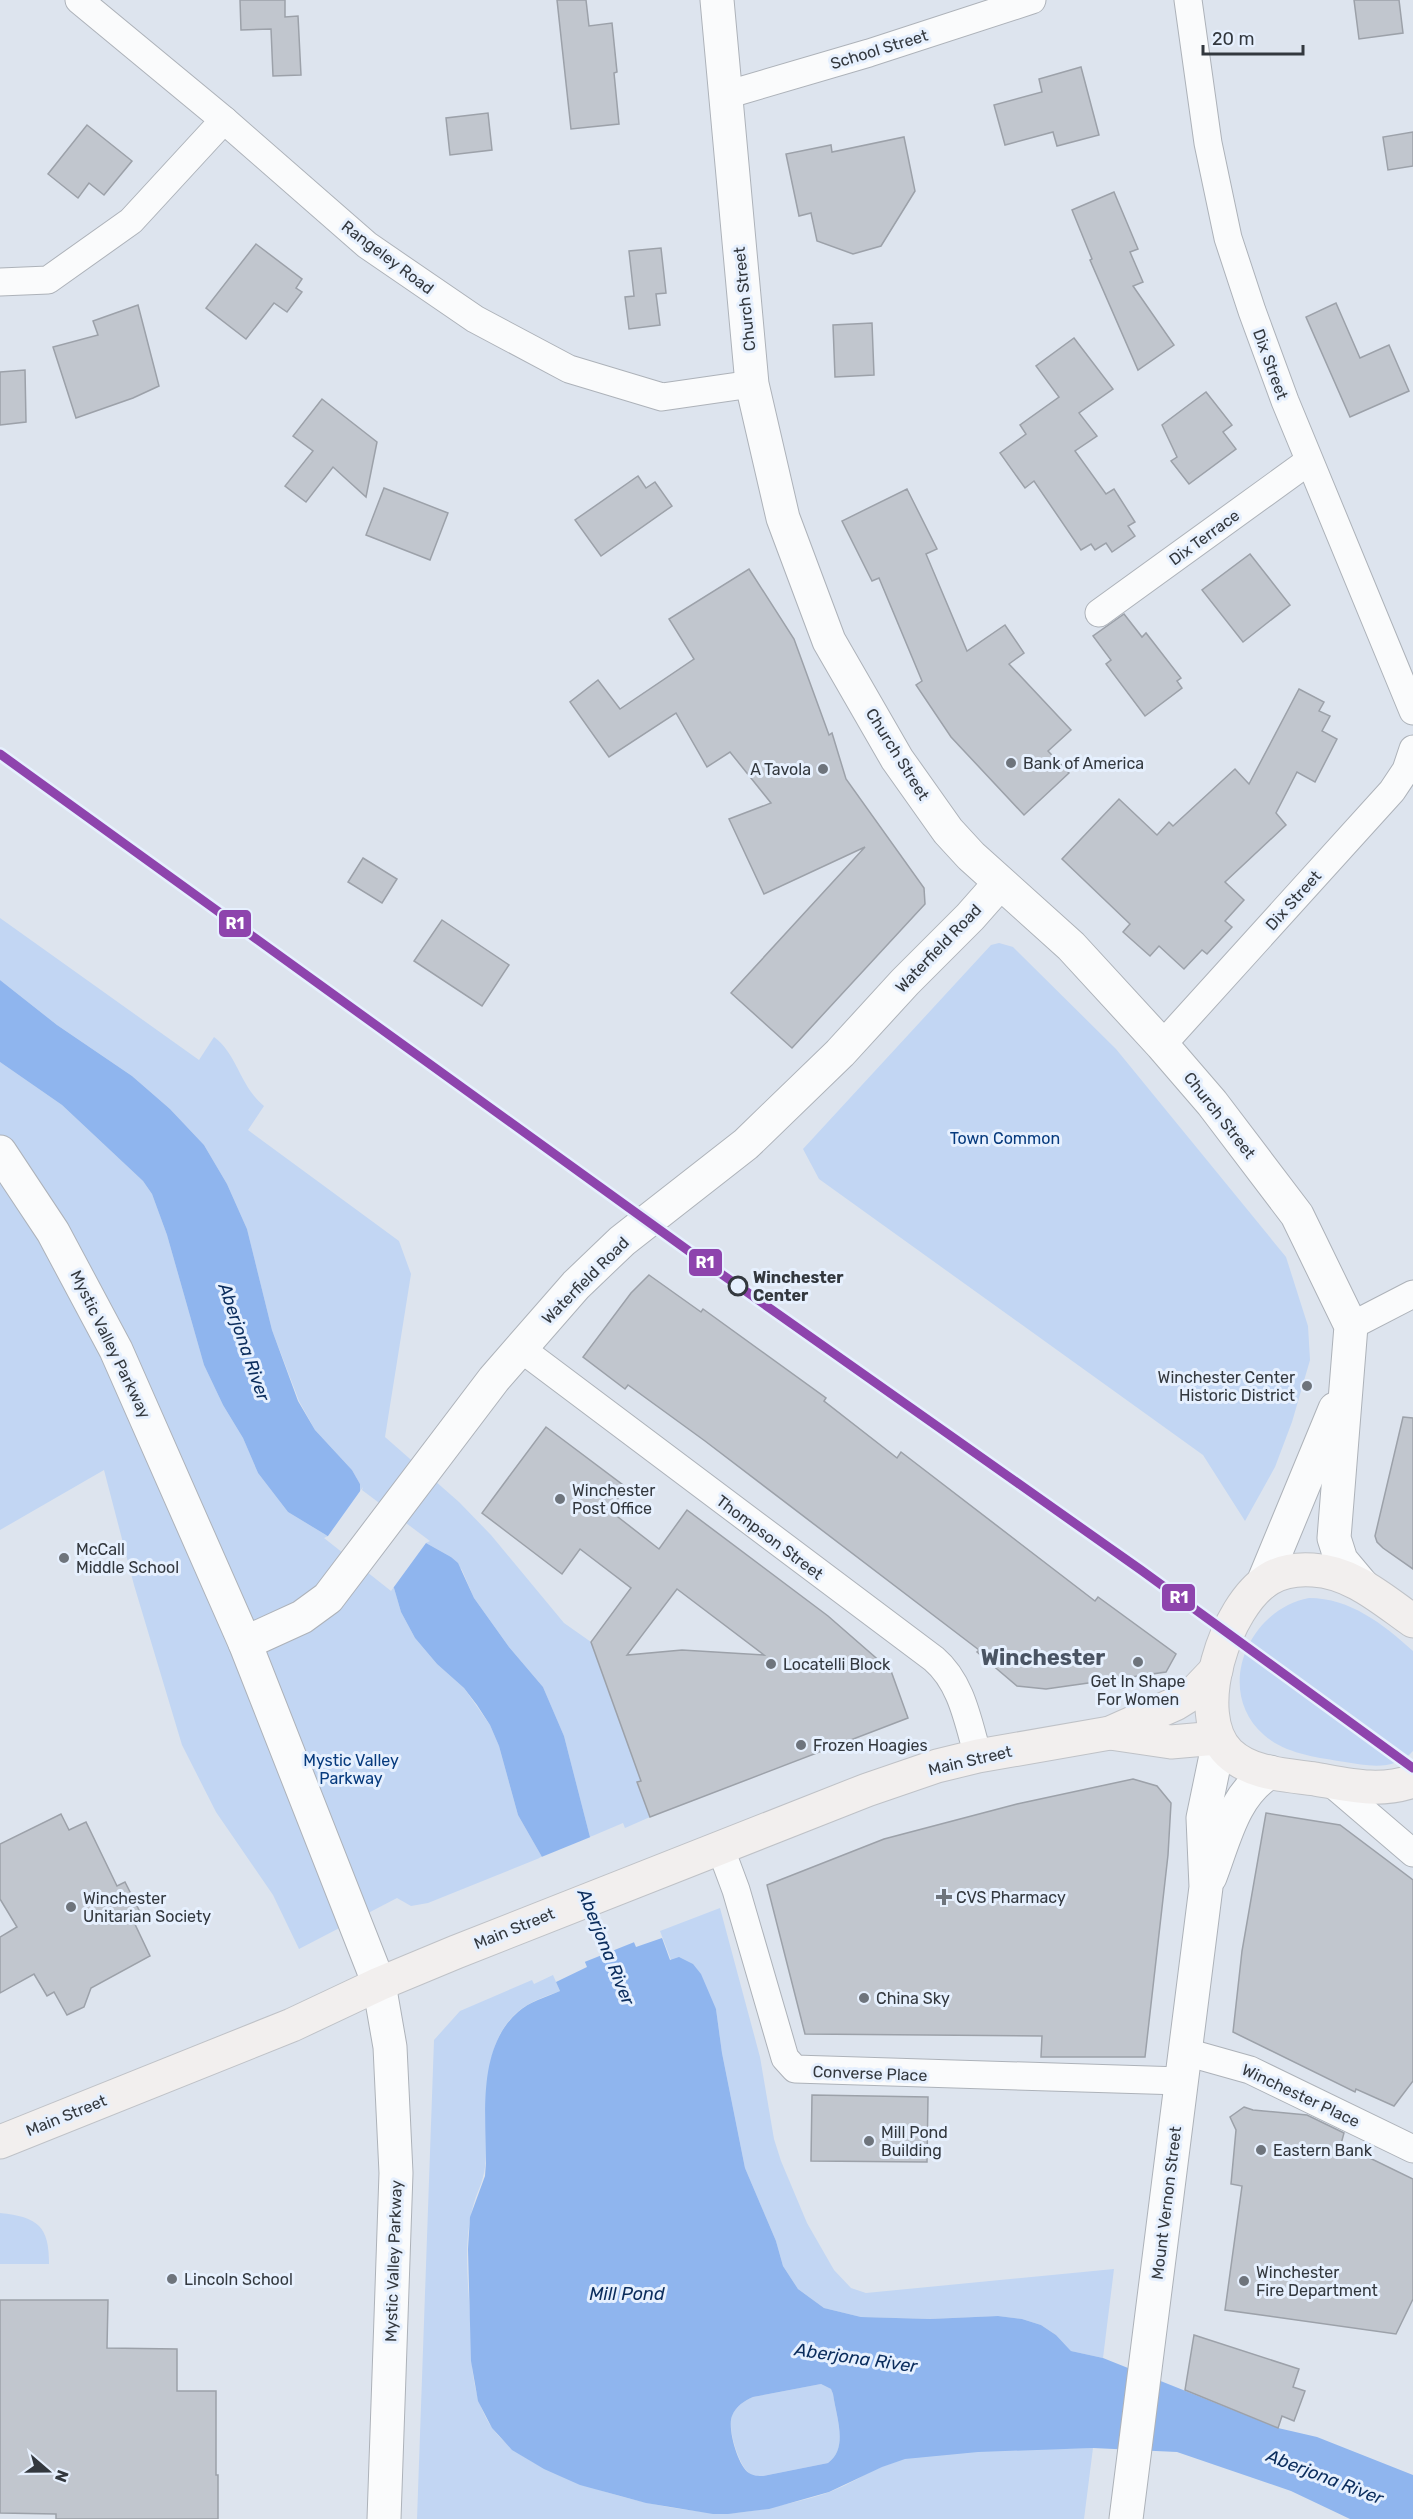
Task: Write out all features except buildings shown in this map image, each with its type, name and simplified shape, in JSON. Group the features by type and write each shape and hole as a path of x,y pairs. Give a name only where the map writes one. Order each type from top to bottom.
{"main road":[{"name":"Church Street","path":"717,0 752,384 783,518 830,641 897,759 942,822 971,856 1071,946 1162,1045 1212,1103 1298,1215 1352,1326 1334,1538 1341,1560 1362,1585"},
{"name":"Waterfield Road","path":"245,1643 312,1611 335,1590 545,1318 607,1255 754,1137 840,1053 1000,883"},
{"name":"Mystic Valley Parkway","path":"0,1152 53,1232 108,1332 245,1643 379,1984 390,2047 396,2173 384,2519"},
{"name":"Church Street","path":"1263,1583 1349,1376"},
{"path":"1413,1621 1362,1585 1335,1574 1313,1570 1289,1571 1271,1578 1263,1583 1248,1600 1233,1624 1216,1670 1212,1708 1218,1740 1240,1761 1270,1772 1355,1787 1381,1788 1413,1781"},
{"name":"Main Street","path":"0,2142 292,2025 379,1984 531,1922 867,1790 937,1766 978,1756 1110,1732 1175,1704 1196,1691 1216,1670"},
{"name":"Main Street","path":"1110,1732 1171,1742 1218,1740"},
{"name":"Mount Vernon Street","path":"1126,2519 1206,1887 1203,1818 1218,1740"},
{"name":"Mount Vernon Street","path":"1206,1887 1235,1809 1242,1797 1259,1779 1270,1772"}],"street":[{"name":"School Street","path":"726,95 868,53 1032,0"},
{"name":"Dix Street","path":"1188,0 1208,143 1228,238 1252,311 1310,461 1413,711"},
{"name":"Rangeley Road","path":"85,2 368,245 475,319 569,369 662,397 752,384"},
{"path":"0,282 48,280 131,221 224,120"},
{"name":"Dix Terrace","path":"1099,613 1310,461"},
{"name":"Dix Street","path":"1162,1045 1392,791 1406,770 1413,749"},
{"path":"1352,1326 1413,1294"},
{"name":"Thompson Street","path":"520,1348 934,1659 946,1670 960,1696 978,1756"},
{"path":"1330,1782 1413,1853"},
{"name":"Converse Place","path":"720,1847 736,1890 785,2058 795,2069 1184,2066"},
{"name":"Winchester Place","path":"1184,2066 1257,2073 1413,2149"}],"green space":[{"path":"0,918 199,1060 214,1037 228,1052 249,1089 264,1106 248,1130 399,1241 411,1274 385,1437 459,1502 491,1535 564,1623 591,1642 641,1781 637,1782 650,1817 625,1828 623,1823 590,1837 564,1736 543,1687 509,1647 474,1598 462,1570 451,1557 426,1543 359,1492 360,1484 352,1470 315,1430 299,1401 272,1330 247,1229 227,1184 204,1145 170,1109 132,1076 57,1025 0,980"},
{"name":"Town Common","path":"999,943 1013,947 1116,1049 1286,1257 1308,1326 1310,1360 1292,1422 1275,1467 1245,1521 1203,1455 819,1179 803,1149 991,945"},
{"name":"Mystic Valley Parkway","path":"0,1062 62,1105 143,1181 152,1194 167,1235 204,1365 223,1405 243,1438 258,1473 288,1512 326,1535 394,1588 401,1612 415,1638 437,1664 464,1688 490,1725 499,1746 518,1815 542,1857 428,1903 411,1906 397,1898 299,1949 273,1895 216,1812 182,1745 134,1585 104,1470 0,1530"},
{"path":"1309,1598 1338,1602 1365,1614 1413,1651 1413,1751 1398,1762 1372,1766 1292,1751 1264,1735 1249,1717 1241,1696 1240,1675 1245,1654 1255,1634 1269,1618 1288,1605"},
{"path":"720,1908 760,2057 774,2139 807,2223 834,2270 851,2288 866,2293 1114,2269 1103,2358 1071,2351 1056,2335 1041,2325 1022,2319 998,2316 930,2319 861,2317 824,2308 798,2289 783,2266 776,2241 745,2168 722,2053 716,2009 671,1960 660,1931"},
{"path":"553,1975 560,1991 520,2010 499,2036 493,2051 487,2085 486,2162 469,2225 467,2263 473,2374 482,2408 493,2429 512,2448 539,2465 573,2480 648,2503 718,2513 745,2512 812,2498 842,2487 888,2464 909,2458 978,2451 1093,2448 1084,2519 417,2519 434,2040 460,2011 532,1980 534,1984"},
{"path":"0,2213 24,2217 39,2226 47,2241 49,2264 0,2264"},
{"path":"821,2384 831,2389 840,2431 838,2449 834,2457 828,2463 763,2476 754,2476 749,2473 741,2463 731,2429 732,2416 736,2409 753,2397"}],"water":[{"name":"Mill Pond","path":"0,980 57,1025 132,1076 170,1109 204,1145 227,1184 247,1229 272,1330 298,1401 315,1430 352,1470 360,1484 360,1492 426,1543 458,1563 474,1598 509,1647 543,1687 564,1736 590,1837 636,1947 662,1938 670,1960 679,1957 693,1964 701,1974 716,2009 722,2053 745,2168 776,2241 783,2266 798,2289 824,2308 861,2317 930,2319 998,2316 1022,2319 1041,2325 1056,2335 1071,2351 1103,2358 1278,2428 1317,2437 1413,2475 1413,2519 1350,2519 1291,2491 1177,2452 1093,2448 978,2452 905,2459 882,2467 829,2492 769,2509 713,2514 646,2503 580,2485 544,2469 512,2450 492,2428 478,2401 471,2361 468,2249 470,2217 485,2176 485,2103 490,2063 505,2027 522,2008 560,1991 556,1982 587,1967 542,1857 518,1815 499,1746 490,1725 477,1705 464,1688 437,1664 415,1638 401,1612 394,1588 326,1535 288,1512 258,1473 243,1438 223,1405 204,1365 167,1235 152,1194 143,1181 62,1105 0,1062","holes":["821,2384 831,2389 840,2440 834,2457 828,2463 763,2476 753,2475 745,2469 737,2455 731,2429 732,2416 743,2402 753,2397"]}],"pier":[{"path":"363,1487 362,1490 430,1541 426,1543 391,1591 324,1538 328,1536"},
{"path":"593,1836 637,1941 582,1963 539,1858"}],"transit line":[{"name":"R1","path":"0,754 693,1254 1141,1570 1413,1768"}],"place":[{"name":"Bank of America","path":"1011,763"},
{"name":"A Tavola","path":"823,769"},
{"name":"Winchester Center","path":"738,1286"},
{"name":"Winchester Center Historic District","path":"1307,1386"},
{"name":"Winchester Post Office","path":"560,1499"},
{"name":"McCall Middle School","path":"64,1558"},
{"name":"Get In Shape For Women","path":"1138,1662"},
{"name":"Locatelli Block","path":"771,1664"},
{"name":"Frozen Hoagies","path":"801,1745"},
{"name":"CVS Pharmacy","path":"944,1897"},
{"name":"Winchester Unitarian Society","path":"71,1907"},
{"name":"China Sky","path":"864,1998"},
{"name":"Mill Pond Building","path":"869,2141"},
{"name":"Eastern Bank","path":"1261,2150"},
{"name":"Lincoln School","path":"172,2279"},
{"name":"Winchester Fire Department","path":"1244,2281"}],"district":[{"name":"Winchester","path":"1043,1657"}],"water label":[{"name":"Aberjona River","path":"244,1342"},
{"name":"Aberjona River","path":"606,1947"},
{"name":"Aberjona River","path":"856,2358"},
{"name":"Aberjona River","path":"1325,2477"}]}
